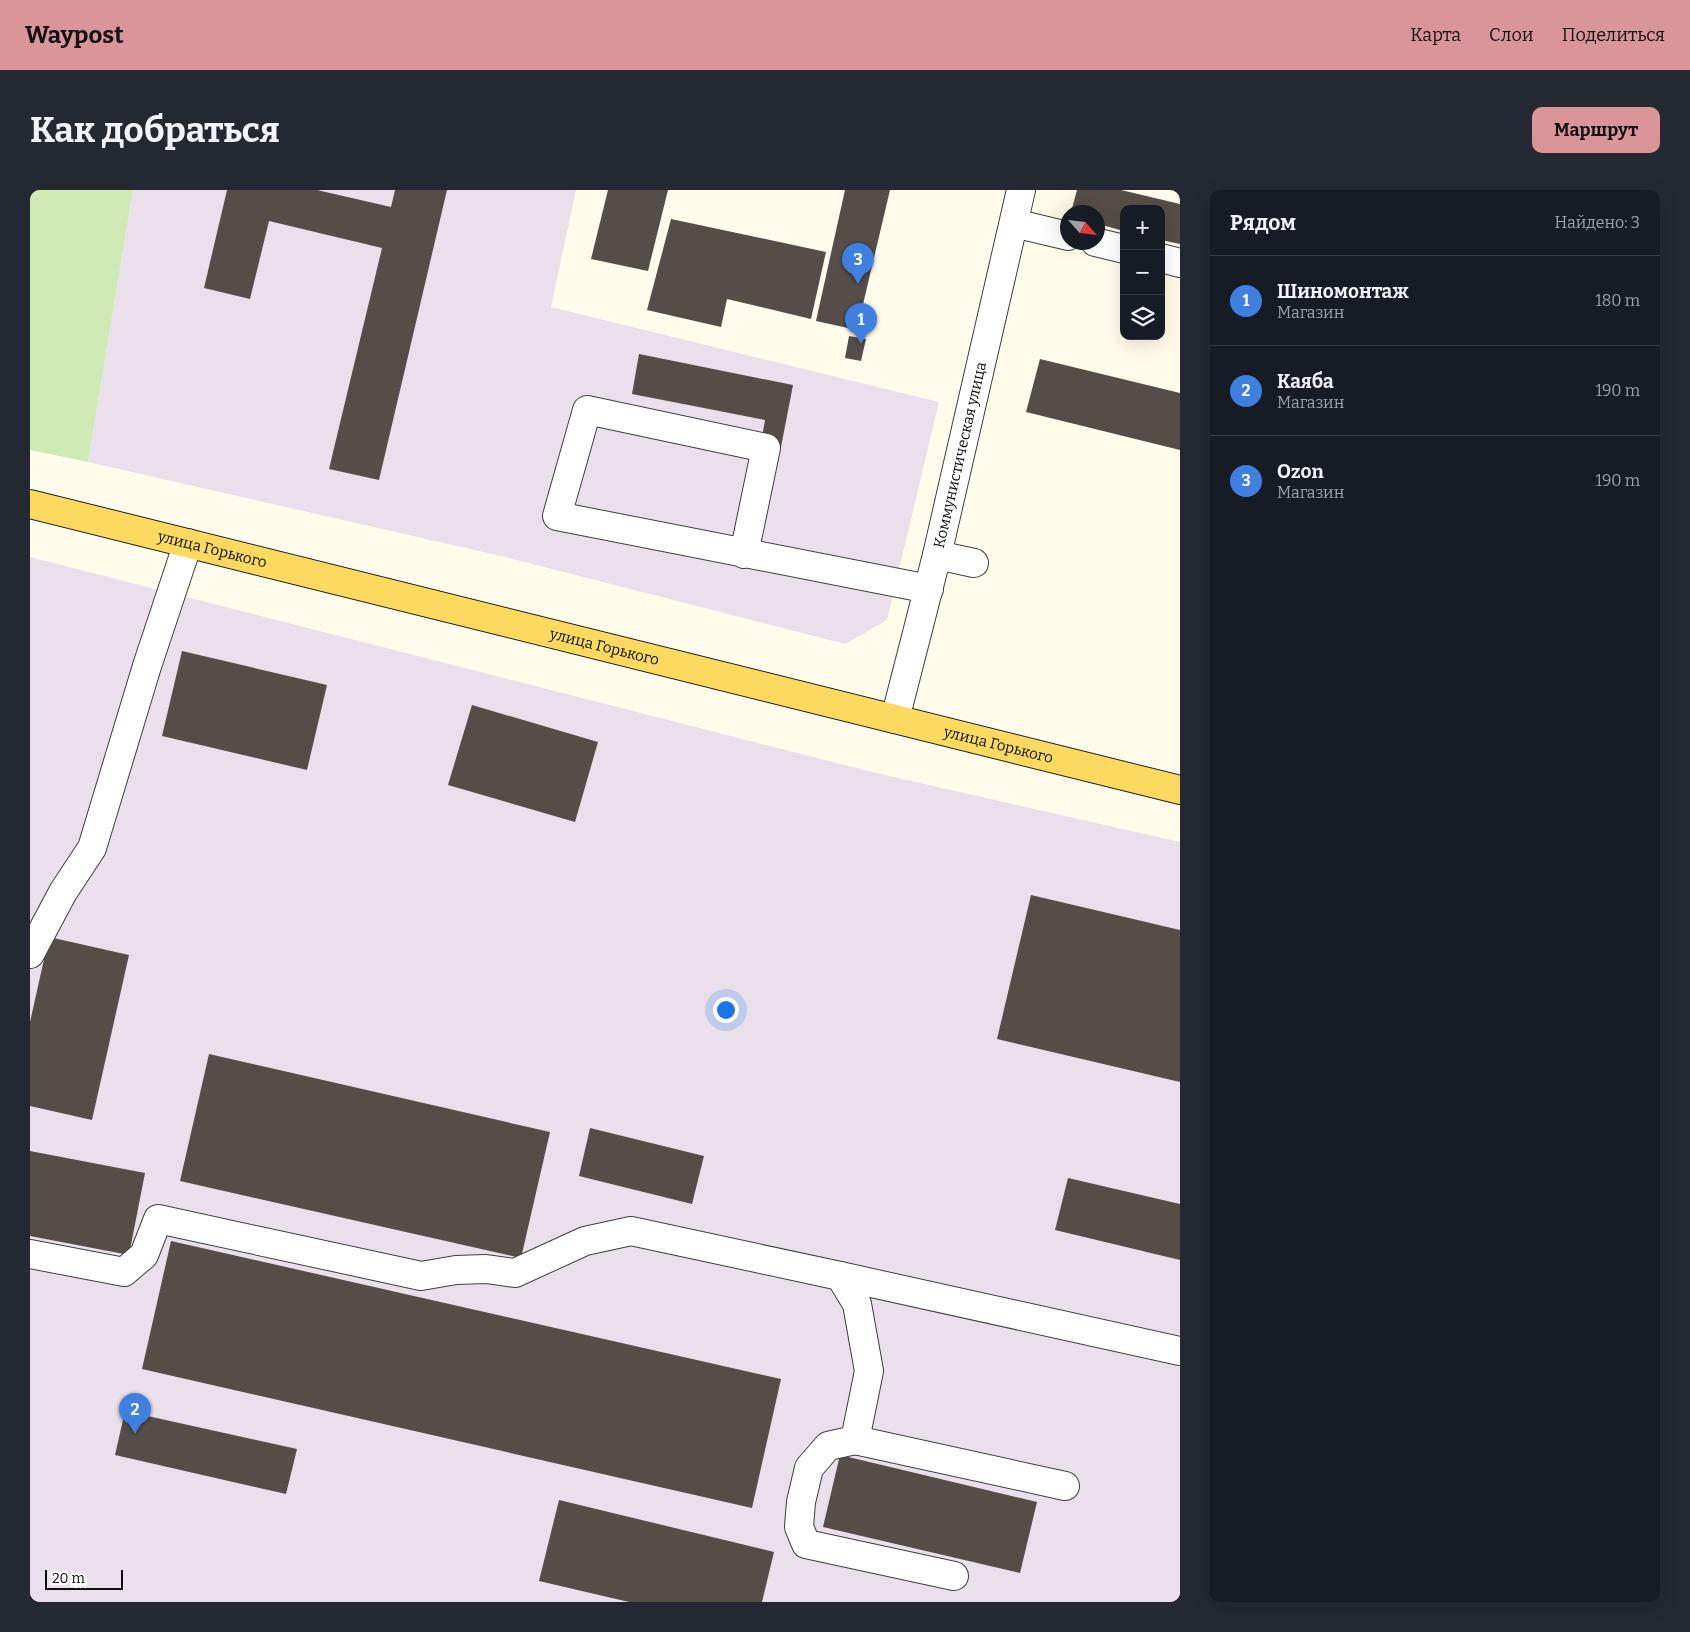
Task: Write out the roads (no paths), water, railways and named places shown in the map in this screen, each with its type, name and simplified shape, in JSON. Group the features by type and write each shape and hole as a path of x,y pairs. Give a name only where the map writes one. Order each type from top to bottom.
{"main road":[{"name":"улица Горького","path":"30,504 1180,790"}],"street":[{"name":"Коммунистическая улица","path":"895,719 937,556 1021,190"},
{"path":"1014,223 1060,234"},
{"path":"1105,245 1120,249"},
{"path":"1165,259 1180,263"},
{"path":"744,554 766,448 586,410 557,516 744,554 929,589"},
{"path":"30,954 63,892 92,848 147,666 188,543"},
{"path":"937,556 974,563"},
{"path":"30,1254 124,1272 144,1254 158,1219 421,1276 456,1270 486,1269 515,1273 585,1242 631,1231 1180,1351"},
{"path":"840,1276 857,1304 869,1371 855,1440"},
{"path":"954,1576 806,1544 798,1527 801,1502 809,1468 828,1446 855,1440 1065,1486"}],"place":[{"name":"Ozon","path":"858,284"},
{"name":"Шиномонтаж","path":"861,344"},
{"name":"Каяба","path":"135,1434"}]}
